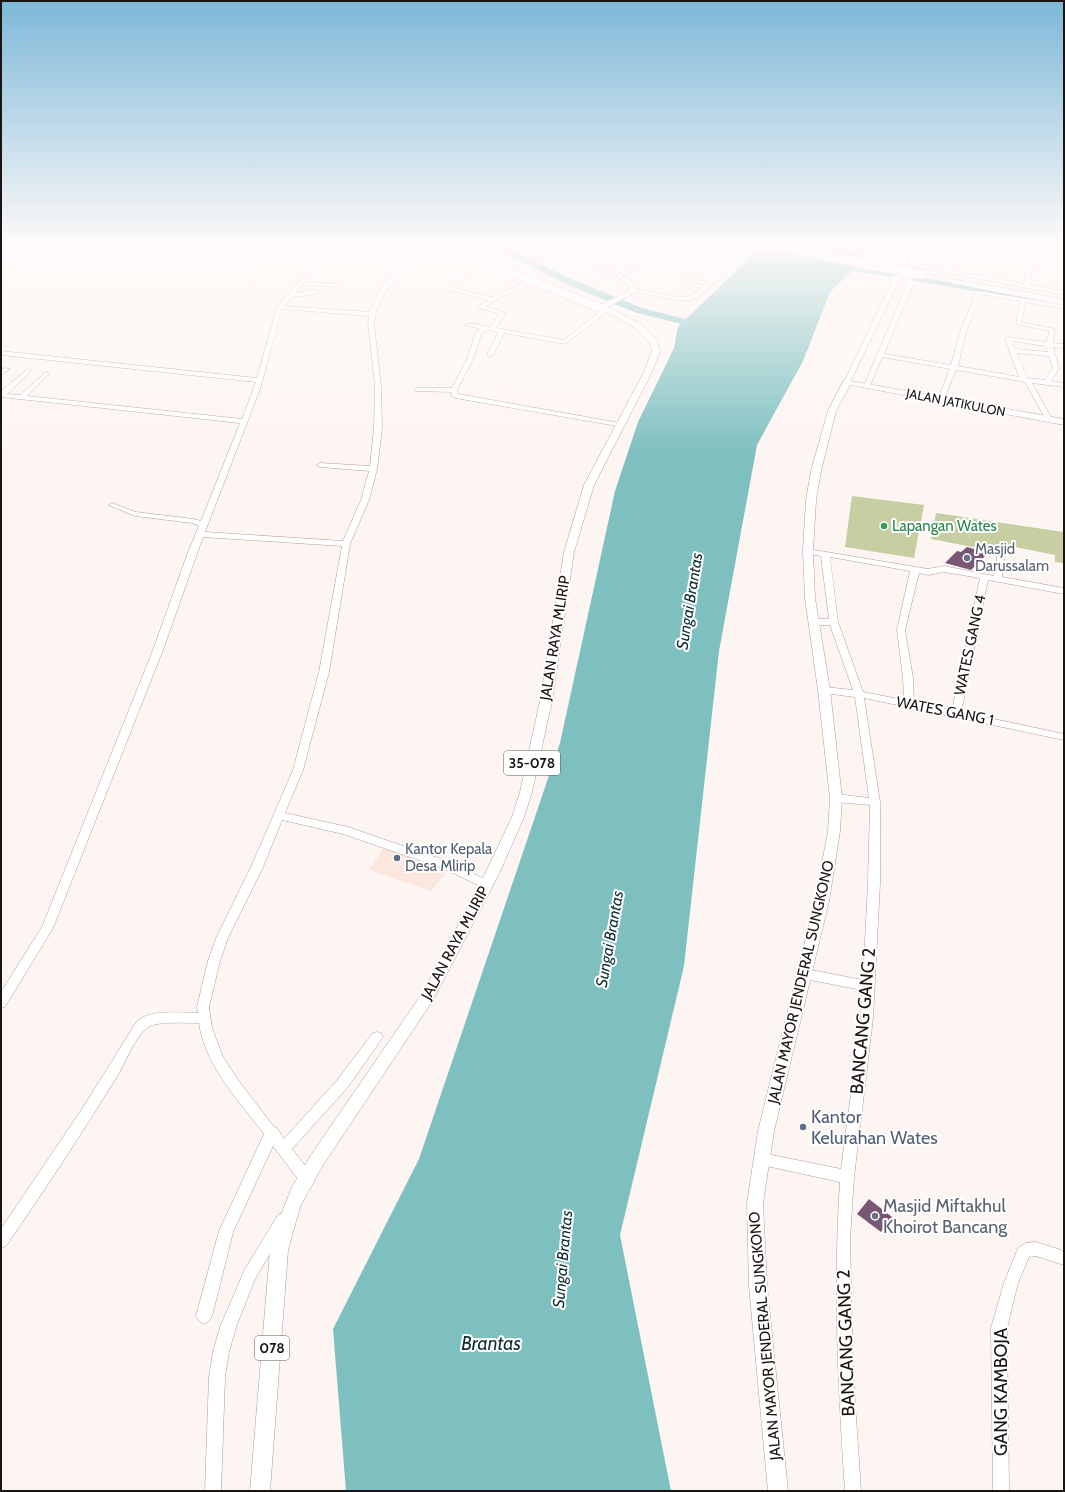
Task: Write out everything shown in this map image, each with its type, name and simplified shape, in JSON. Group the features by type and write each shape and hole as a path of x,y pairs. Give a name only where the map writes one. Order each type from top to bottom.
{"main road":[{"name":"JALAN RAYA MLIRIP","path":"260,1491 278,1250 292,1207 306,1178 428,996 486,885 518,817 526,792 546,701 569,552 584,500 589,485 648,372 656,348 654,342 647,333 620,316"},
{"name":"JALAN JATIKULON","path":"847,382 1064,422"},
{"name":"JALAN MAYOR JENDERAL SUNGKONO","path":"778,1491 758,1279 755,1203 766,1131 822,901 834,831 836,798 824,690 810,598 808,551 811,500 816,471 832,411 847,382"}],"street":[{"path":"1,1003 47,928 158,650 192,552 204,525 260,380 278,316"},
{"path":"306,1178 283,1149 272,1132 233,1084 217,1059 206,1028 203,1007 222,938 256,868 298,770 324,672 346,544 365,500 373,469 378,428 378,386 371,323 372,316"},
{"path":"501,316 488,329 479,332 470,359 454,390 454,395 460,398 620,425"},
{"path":"468,325 566,342 598,316"},
{"path":"847,382 879,316"},
{"path":"867,386 897,316"},
{"path":"941,399 954,368 962,332 969,316"},
{"path":"1019,316 1018,322 1053,330 1049,344 1056,368 1047,382"},
{"path":"490,355 502,331"},
{"path":"1048,419 1026,380 1008,339 1064,346"},
{"path":"1012,351 1052,354"},
{"path":"1,352 260,380"},
{"path":"880,355 1064,385"},
{"path":"1,374 7,369"},
{"path":"1,395 28,371"},
{"path":"22,397 46,374"},
{"path":"417,390 454,390"},
{"path":"1,395 244,421"},
{"path":"320,465 373,469"},
{"path":"112,505 135,514 193,521 204,525"},
{"path":"200,534 346,544"},
{"path":"998,579 1002,548"},
{"path":"808,551 928,572 944,569 1064,591"},
{"name":"BANCANG GANG 2","path":"825,554 834,622 859,694 874,802 874,884 867,1018 847,1177 844,1239 845,1372 853,1491"},
{"path":"909,704 908,672 901,630 914,570"},
{"name":"WATES GANG 4","path":"956,714 984,577"},
{"path":"814,622 834,622"},
{"name":"WATES GANG 1","path":"824,690 859,694 1064,737"},
{"path":"836,798 874,802"},
{"path":"279,816 344,830 449,866 486,885"},
{"path":"805,974 868,986"},
{"path":"1,1241 117,1066 140,1026 147,1021 205,1018"},
{"path":"283,1149 343,1082 377,1037"},
{"path":"204,1316 226,1231 272,1132"},
{"path":"762,1159 847,1177"},
{"path":"213,1491 217,1377 228,1327 250,1274 292,1207"},
{"name":"GANG KAMBOJA","path":"1001,1491 999,1328 1011,1283 1023,1253 1026,1250 1036,1249 1064,1258"}],"shaded area":[{"name":"Kantor Kepala Desa Mlirip","path":"385,847 449,869 431,891 369,870"}],"green space":[{"name":"Lapangan Wates","path":"852,496 924,505 914,558 845,547"},
{"path":"936,513 1064,532 1064,563 1055,562 1055,555 999,544 996,548 989,546 988,550 931,539"}],"water":[{"name":"Brantas","path":"690,316 821,316 803,361 757,445 719,651 684,966 620,1235 671,1491 346,1491 333,1329 419,1159 560,743 615,491 638,422 674,348 678,327"}],"building":[{"name":"Masjid Darussalam","path":"967,547 988,553 971,570 945,563 957,551 961,552"},
{"name":"Masjid Miftakhul Khoirot Bancang","path":"869,1199 892,1217 881,1232 857,1214"}],"waterway":[{"path":"660,316 705,327"}],"place":[{"name":"Lapangan Wates","path":"884,526"},
{"name":"Masjid Darussalam","path":"967,558"},
{"name":"Kantor Kepala Desa Mlirip","path":"397,858"},
{"name":"Kantor Kelurahan Wates","path":"803,1127"},
{"name":"Masjid Miftakhul Khoirot Bancang","path":"875,1216"}],"water label":[{"name":"Sungai Brantas","path":"689,601"},
{"name":"Sungai Brantas","path":"609,939"},
{"name":"Sungai Brantas","path":"562,1259"}]}
